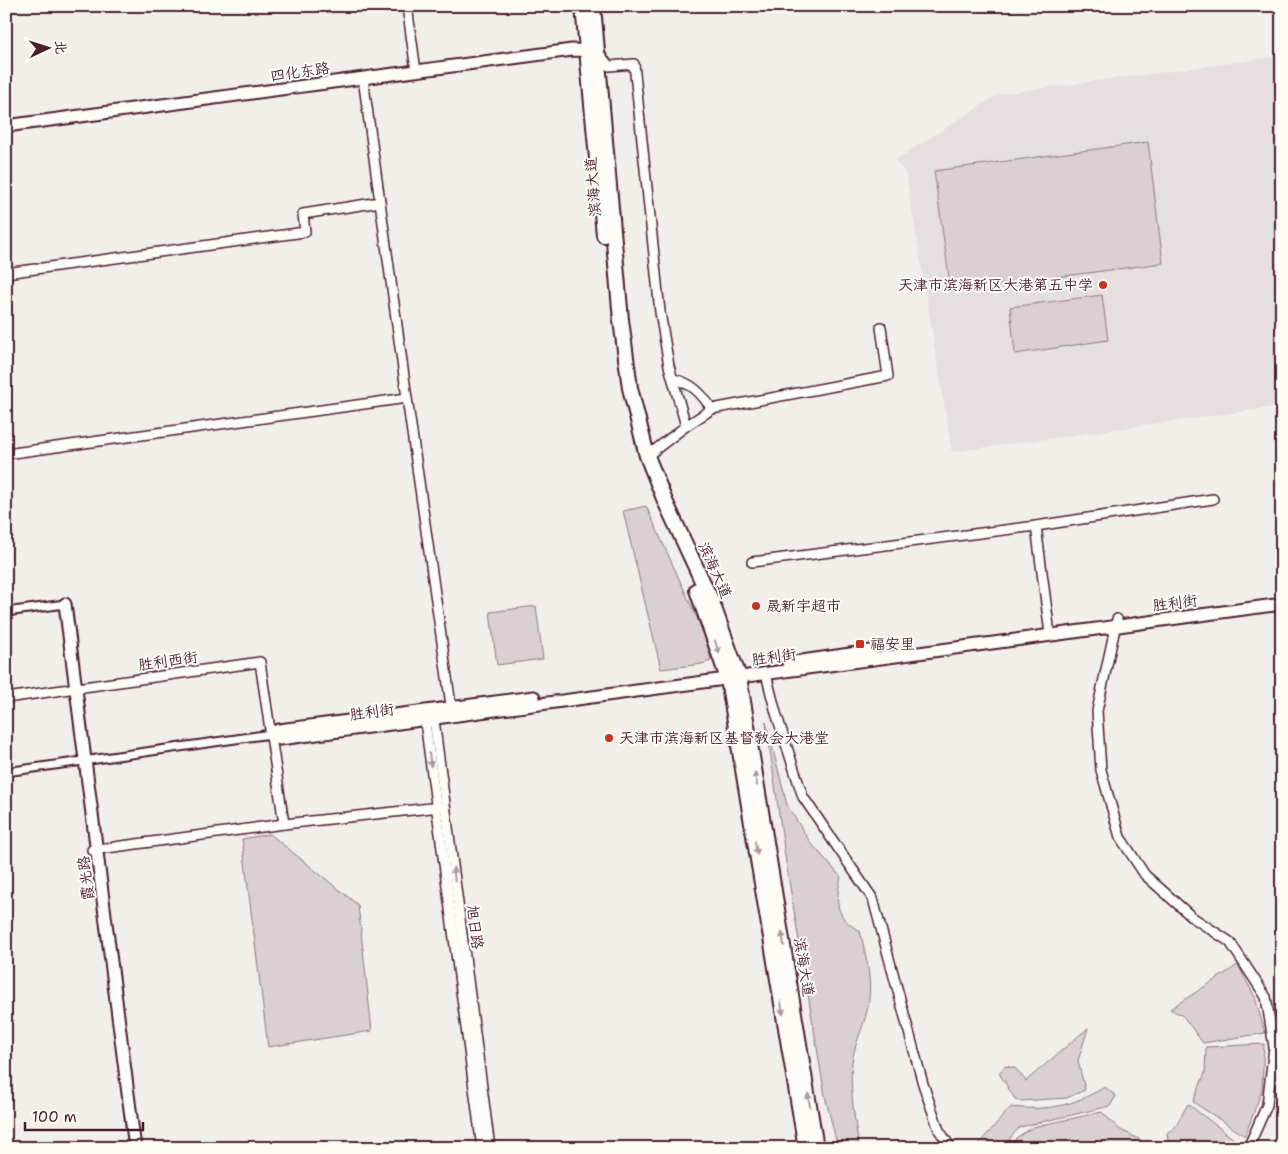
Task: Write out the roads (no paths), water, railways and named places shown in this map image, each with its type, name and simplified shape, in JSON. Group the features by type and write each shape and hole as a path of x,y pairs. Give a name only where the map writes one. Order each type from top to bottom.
{"main road":[{"name":"滨海大道","path":"583,6 592,51 624,353 638,423 647,456 665,501 711,600 732,675 816,1148"},
{"name":"滨海大道","path":"593,6 592,51 615,352 628,422 639,459 732,675 806,1148"}],"street":[{"path":"407,6 416,71"},
{"name":"四化东路","path":"6,126 572,50 592,51"},
{"path":"592,51 609,66 634,64 660,312 672,378 686,426"},
{"path":"363,78 452,711"},
{"path":"6,273 305,232 303,214 380,202"},
{"path":"647,456 712,409 888,376 881,327"},
{"path":"672,378 685,381 696,388 712,409"},
{"path":"6,454 407,398"},
{"path":"752,562 1036,526 1213,500"},
{"path":"1036,526 1049,631"},
{"name":"胜利街","path":"6,772 83,763 271,734 280,730 429,715 732,675 1117,622 1282,597"},
{"path":"6,612 63,604"},
{"name":"霞光路","path":"63,604 135,1148"},
{"name":"胜利街","path":"1117,622 1282,604"},
{"path":"1117,622 1097,711 1101,770 1120,836 1145,875 1192,917 1230,942 1266,997 1274,1047 1267,1105 1248,1148"},
{"name":"胜利街","path":"732,675 766,674 1049,631"},
{"name":"胜利西街","path":"6,698 260,662 271,734"},
{"path":"766,674 776,713 803,797 873,899 923,1084 939,1130 951,1148"},
{"name":"旭日路","path":"429,715 482,1148"},
{"path":"271,734 284,824"},
{"path":"95,849 284,824 441,807"},
{"name":"旭日路","path":"441,807 490,1148"},
{"name":"霞光路","path":"95,849 130,1148"}],"place":[{"name":"天津市滨海新区大港第五中学","path":"1103,285"},
{"name":"晟新宇超市","path":"756,606"},
{"name":"福安里","path":"860,644"},
{"name":"天津市滨海新区基督教会大港堂","path":"609,738"}]}
